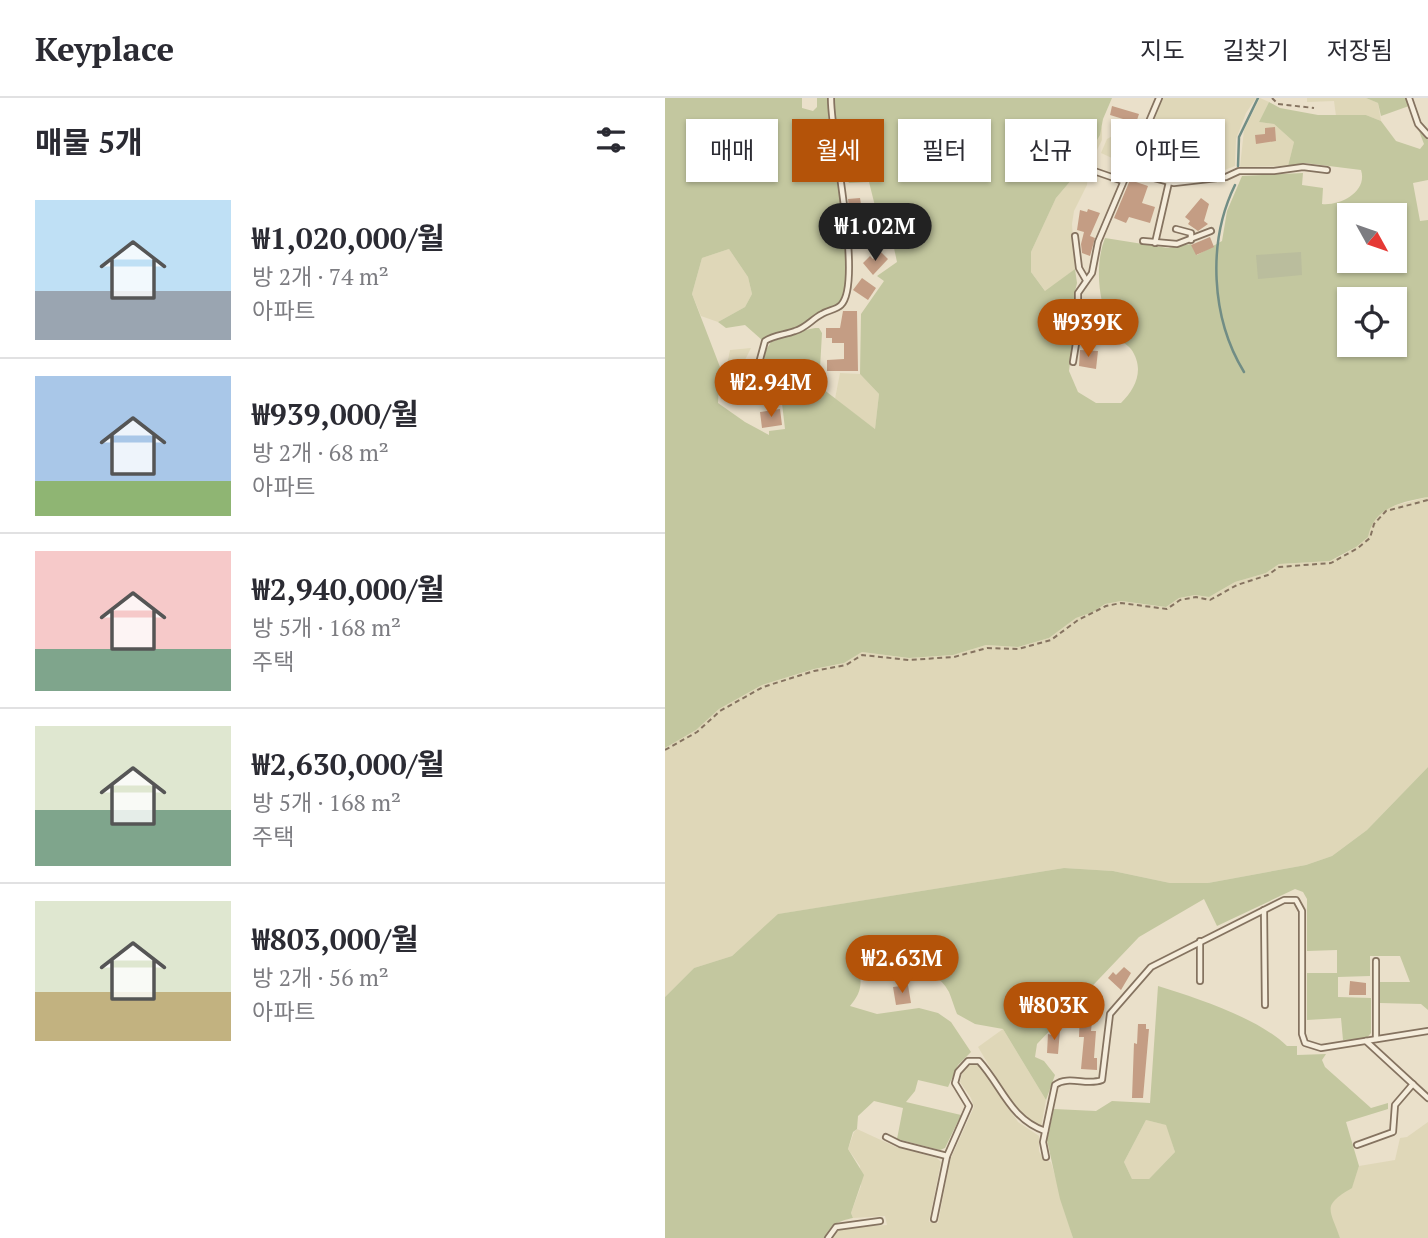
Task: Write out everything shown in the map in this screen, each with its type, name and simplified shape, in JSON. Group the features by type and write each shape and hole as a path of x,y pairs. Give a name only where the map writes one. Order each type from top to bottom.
{"lane":[{"path":"754,399 753,385 765,341 798,331 821,314 838,307 845,299 849,272 848,255 842,186 832,127 831,98"},
{"path":"1150,119 1159,98"},
{"path":"1409,98 1418,124 1428,135"},
{"path":"1225,177 1239,172 1303,167 1327,170"},
{"path":"1073,362 1080,288 1092,273 1098,242 1123,182"},
{"path":"1155,243 1169,182"},
{"path":"1176,229 1191,233 1190,240"},
{"path":"1143,242 1177,244 1211,231"},
{"path":"1075,236 1079,268 1086,280"},
{"path":"1046,1157 1043,1146 1053,1090 1058,1082 1095,1083 1104,1078 1110,1014 1155,963 1289,898 1296,900 1301,908 1305,1042 1321,1048 1428,1031"},
{"path":"1264,910 1265,1005"},
{"path":"1200,942 1200,981"},
{"path":"1376,961 1376,1039"},
{"path":"1366,1041 1428,1098"},
{"path":"934,1219 947,1156 969,1106 968,1100 957,1088 955,1078 963,1065 972,1059 979,1061 1016,1114 1030,1125 1045,1131"},
{"path":"1357,1145 1393,1132 1395,1105 1413,1084"},
{"path":"886,1137 900,1144 947,1156"},
{"path":"828,1238 836,1227 880,1221"}],"path":[{"path":"1272,98 1278,104 1314,108"},
{"path":"665,750 697,732 720,711 762,687 814,671 846,665 862,654 909,660 954,657 986,648 1019,649 1051,640 1077,620 1106,606 1121,603 1167,609 1180,600 1196,597 1210,600 1237,584 1268,575 1279,567 1331,563 1370,538 1374,524 1386,511 1428,500"}],"shaded area":[{"path":"1162,98 1256,98 1246,113 1236,139 1235,166 1225,170 1225,119 1154,119"},
{"path":"1260,98 1269,102 1259,122 1274,124 1294,142 1288,166 1240,167 1244,130"},
{"path":"1307,98 1366,98 1378,103 1381,121 1366,115 1336,116 1334,101 1307,102"},
{"path":"1102,126 1102,140 1097,150 1097,138"},
{"path":"1111,137 1111,158 1101,153 1107,139"},
{"path":"1070,182 1087,182 1074,211 1072,224 1075,269 1046,292 1031,272 1031,252 1056,198"},
{"path":"729,249 748,277 752,294 745,307 718,322 701,316 692,294 702,258"},
{"path":"751,348 736,378 730,384 723,385 730,350"},
{"path":"840,373 860,374 879,394 875,429 835,399"},
{"path":"1428,497 1428,767 1367,830 1332,856 1306,865 1208,883 1170,883 1113,871 1064,868 779,914 732,956 694,968 665,997 665,748 696,730 719,709 762,685 844,663 862,652 909,658 953,655 986,645 1018,647 1049,638 1076,618 1105,604 1120,601 1166,607 1179,598 1195,595 1209,597 1235,582 1266,573 1279,564 1330,561 1356,547 1371,523 1385,508"},
{"path":"1003,1029 1046,1100 1041,1127 1016,1111 978,1047"},
{"path":"973,1063 981,1066 1018,1122 1039,1136 1039,1151 1043,1159 1051,1162 1073,1238 831,1238 836,1230 842,1228 887,1225 885,1216 853,1218 851,1213 861,1186 860,1166 848,1149 857,1129 896,1147 937,1158 941,1162 929,1222 938,1223 950,1160 974,1107 960,1082 963,1071"},
{"path":"1146,1120 1167,1125 1175,1152 1149,1179 1132,1179 1124,1162"},
{"path":"1428,1122 1428,1238 1340,1238 1329,1213 1330,1205 1336,1197 1352,1187 1359,1166 1395,1160 1400,1138 1407,1137"}],"green space":[{"path":"665,98 802,98 802,108 813,111 817,107 817,98 828,98 829,119 792,119 792,182 837,182 847,262 846,285 841,302 814,315 798,328 762,340 745,325 726,328 718,322 745,307 752,294 748,277 729,249 702,258 692,294 720,367 718,403 769,435 769,431 785,429 781,395 757,397 766,350 771,342 814,328 819,328 822,333 819,386 875,429 879,394 860,374 861,314 884,281 877,276 897,262 894,248 878,218 869,182 884,182 884,119 834,119 833,98 1112,98 1097,140 1097,119 1005,119 1005,182 1070,182 1056,198 1031,252 1031,272 1045,291 1075,269 1077,283 1069,371 1078,392 1096,403 1121,403 1131,391 1138,371 1135,356 1113,333 1103,308 1099,272 1105,238 1168,248 1191,244 1197,255 1222,241 1227,211 1242,176 1303,173 1302,185 1323,188 1322,204 1344,200 1360,185 1361,170 1305,163 1288,166 1294,142 1274,124 1259,122 1269,102 1280,108 1318,115 1366,115 1381,121 1396,141 1420,149 1424,144 1419,131 1428,140 1428,180 1413,183 1420,221 1428,220 1428,497 1399,504 1383,512 1371,527 1368,537 1330,561 1279,564 1266,573 1235,582 1209,597 1195,595 1179,598 1166,607 1121,601 1105,604 1076,618 1049,638 1018,647 986,645 953,655 909,658 862,652 844,663 762,685 719,709 696,730 665,748"},
{"path":"1366,98 1407,98 1409,106 1381,116 1378,103"},
{"path":"1301,252 1302,275 1258,279 1256,255"},
{"path":"1428,767 1428,1010 1421,1004 1380,1003 1380,982 1410,982 1400,956 1370,956 1370,976 1338,977 1338,997 1371,998 1371,1033 1366,1039 1343,1040 1341,1018 1307,1020 1307,973 1337,973 1337,950 1307,951 1307,899 1303,892 1295,889 1217,926 1204,899 1139,937 1037,1044 1035,1057 1044,1061 1055,1075 1046,1100 1003,1029 975,1024 957,1014 949,992 941,981 920,972 860,974 859,991 850,1006 877,1014 919,1008 938,1013 951,1022 971,1052 958,1065 948,1087 918,1080 915,1091 906,1102 961,1115 945,1148 940,1150 897,1139 903,1108 874,1101 858,1116 857,1129 853,1132 848,1149 864,1175 851,1213 853,1218 836,1224 825,1238 665,1238 665,997 694,968 732,956 778,914 1064,868 1113,871 1170,883 1208,883 1306,865 1332,856 1367,830"},
{"path":"1158,986 1244,1018 1287,1046 1297,1046 1297,1055 1326,1054 1322,1060 1325,1067 1371,1108 1388,1103 1388,1109 1346,1122 1359,1166 1352,1188 1332,1204 1331,1214 1340,1238 1073,1238 1060,1199 1047,1140 1054,1109 1096,1111 1112,1101 1150,1103","holes":["1146,1120 1166,1125 1175,1152 1149,1179 1132,1179 1124,1162"]}],"building":[{"path":"1112,106 1139,114 1137,119 1110,115"},
{"path":"1275,127 1276,141 1256,144 1255,135 1265,134 1265,128"},
{"path":"1129,182 1148,186 1142,203 1155,207 1150,223 1129,217 1126,223 1114,218"},
{"path":"860,198 863,217 850,219 848,199"},
{"path":"1201,198 1209,204 1204,221 1208,224 1198,231 1188,224 1190,221 1185,217"},
{"path":"1088,209 1100,213 1090,236 1095,238 1090,256 1082,253 1084,232 1077,230 1080,210 1087,212"},
{"path":"1210,237 1214,247 1196,255 1191,245"},
{"path":"880,251 888,259 873,275 863,263 870,256 873,259"},
{"path":"862,278 876,288 868,300 853,290"},
{"path":"843,311 857,311 858,371 827,371 827,360 844,359 844,343 832,343 832,338 826,338 826,328 840,328"},
{"path":"1080,350 1098,351 1096,369 1079,366"},
{"path":"780,409 782,425 762,428 760,412"},
{"path":"1124,967 1131,973 1121,990 1108,978 1113,972 1116,975"},
{"path":"1350,981 1366,983 1366,995 1349,995"},
{"path":"908,985 911,1003 896,1005 893,987"},
{"path":"1080,1010 1093,1011 1091,1031 1096,1031 1094,1058 1097,1058 1097,1070 1081,1069 1084,1037 1079,1037"},
{"path":"1138,1024 1146,1024 1146,1029 1149,1029 1143,1098 1132,1098 1134,1043 1137,1044"},
{"path":"1052,1030 1060,1030 1058,1054 1047,1053 1048,1034 1052,1035"}],"waterway":[{"path":"1238,166 1239,137 1258,98"},
{"path":"1235,185 1220,231 1217,280 1225,328 1244,372"}]}
